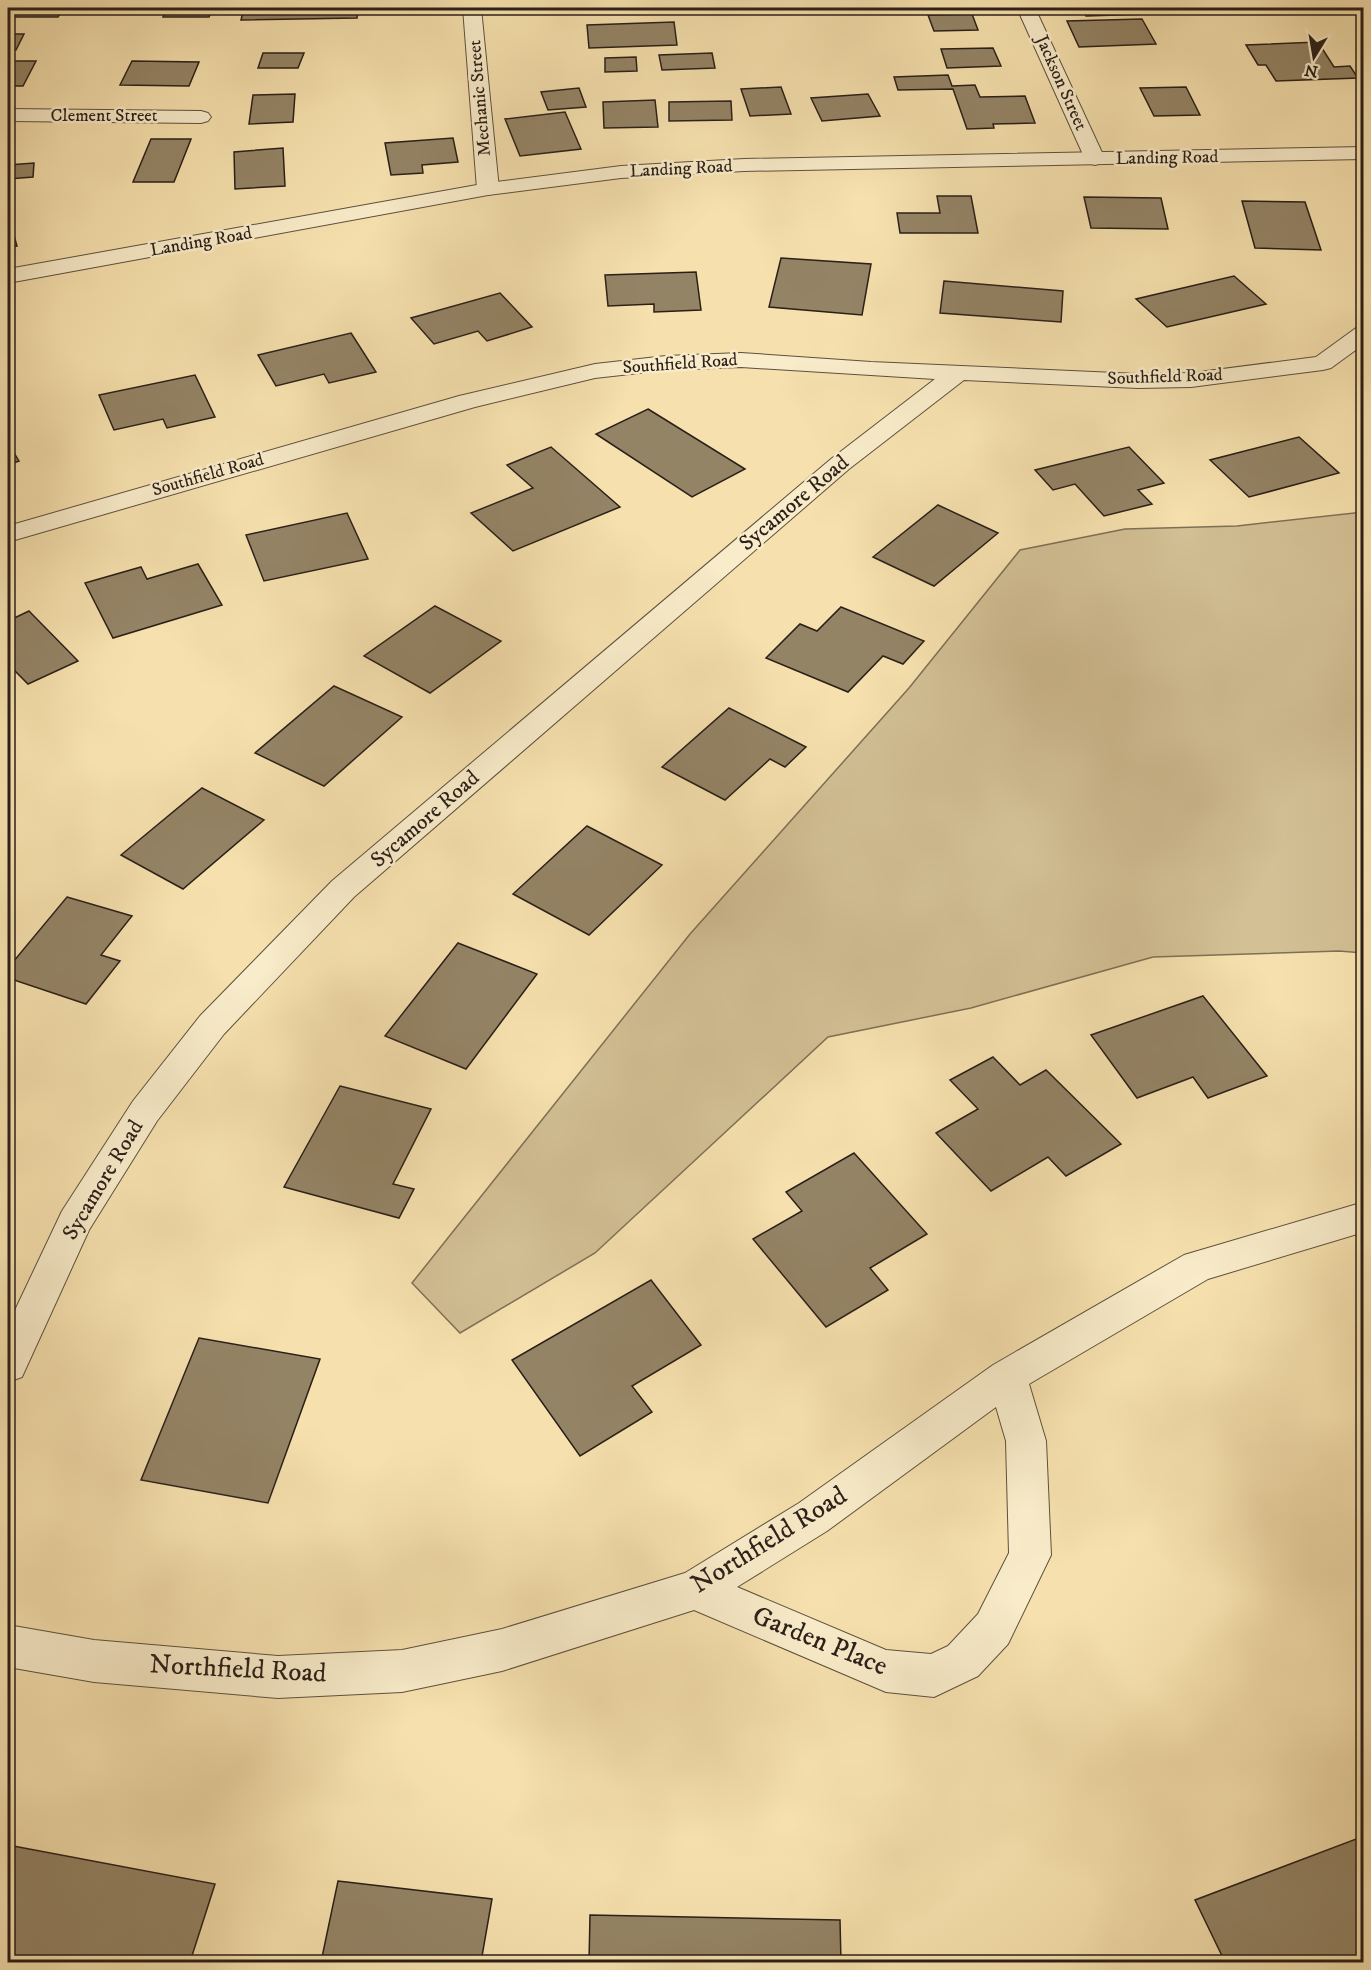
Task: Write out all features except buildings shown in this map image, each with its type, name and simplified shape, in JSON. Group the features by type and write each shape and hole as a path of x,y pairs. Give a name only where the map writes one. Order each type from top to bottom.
{"street":[{"name":"Mechanic Street","path":"472,8 488,189"},
{"name":"Jackson Street","path":"1026,8 1095,159"},
{"name":"Clement Street","path":"8,115 201,117"},
{"name":"Landing Road","path":"8,276 488,189 621,172 744,165 1363,153"},
{"name":"Southfield Road","path":"8,534 468,401 595,371 666,363 741,360 1138,381 1191,380 1323,363 1364,333"},
{"path":"1323,363 1364,361"},
{"name":"Sycamore Road","path":"8,1365 75,1222 138,1121 212,1025 343,889 840,464 958,373"},
{"name":"Northfield Road","path":"8,1646 94,1661 278,1677 402,1671 502,1650 695,1590 813,1516 1007,1377 1197,1266 1364,1217"},
{"name":"Garden Place","path":"695,1590 886,1671 934,1676 963,1661 993,1629 1030,1554 1026,1441 1007,1377"}],"shaded area":[{"path":"1363,512 1363,953 1339,951 1153,957 971,1008 828,1037 595,1253 460,1333 412,1283 690,934 909,688 1020,550 1125,529 1237,526"}]}
